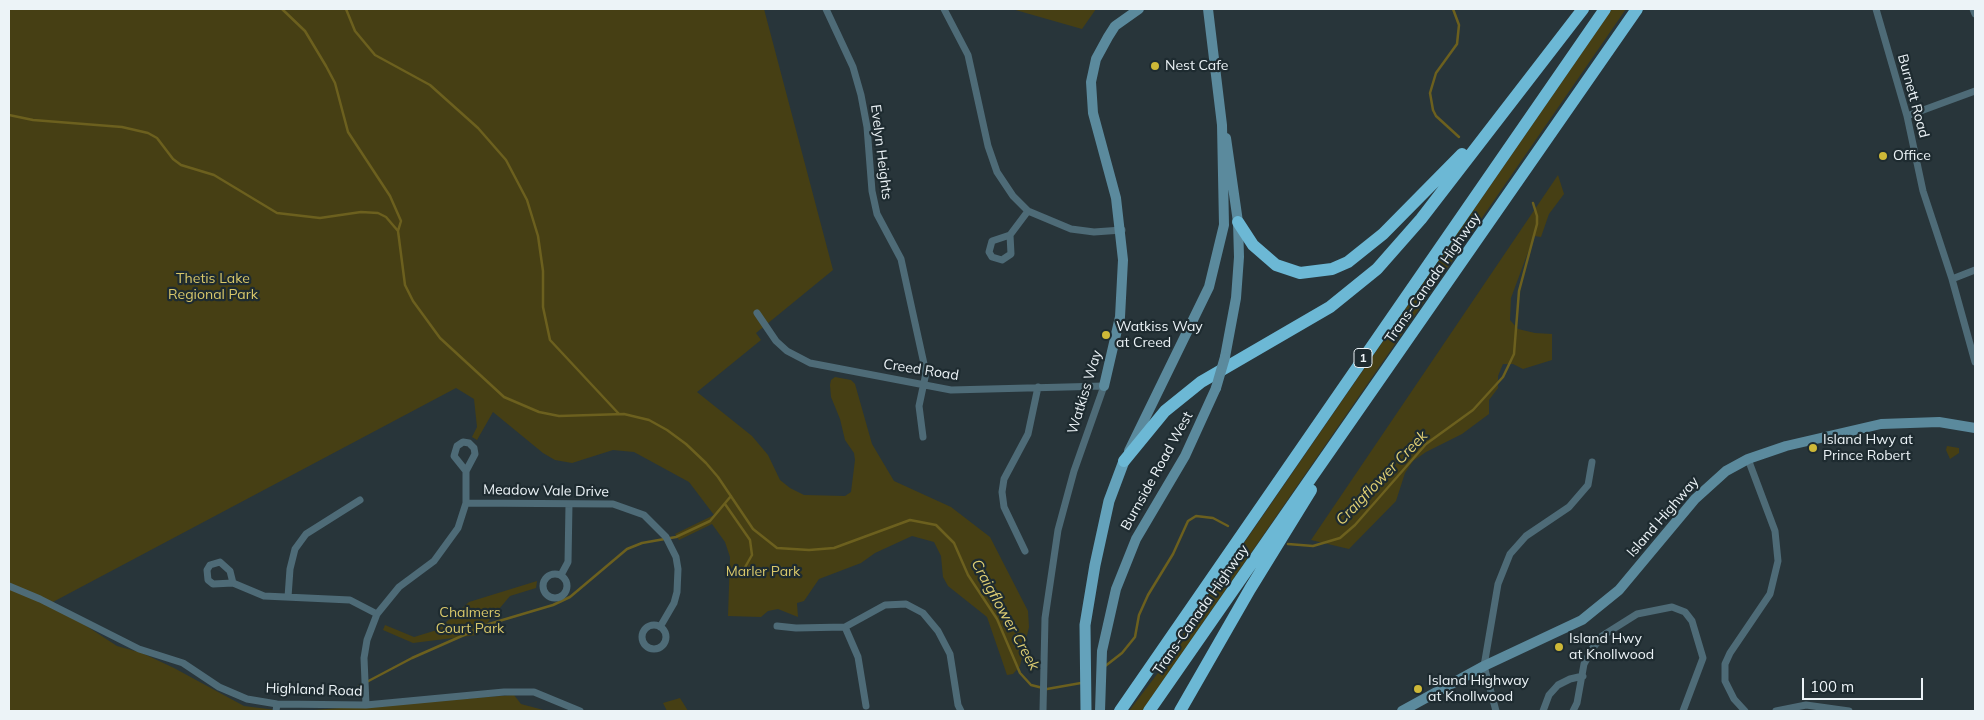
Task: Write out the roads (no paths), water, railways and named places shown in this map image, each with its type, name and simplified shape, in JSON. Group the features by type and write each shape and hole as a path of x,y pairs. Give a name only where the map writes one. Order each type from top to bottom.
{"highway":[{"path":"1124,460 1165,411 1201,382 1330,308 1377,269 1421,219 1583,9"},
{"name":"Trans-Canada Highway","path":"1122,709 1605,9"},
{"name":"Trans-Canada Highway","path":"1149,711 1314,473 1351,424 1637,9"},
{"path":"1238,222 1253,246 1263,257 1287,270 1300,273 1317,273 1348,262 1383,234 1431,187 1515,97"},
{"path":"1180,711 1250,589 1351,424"}],"main road":[{"name":"Burnside Road West","path":"1086,711 1084,696 1085,625 1095,565 1110,501 1124,460"}],"street":[{"name":"Evelyn Heights","path":"826,9 853,67 867,126 872,191 877,214 900,259 904,274 926,373 919,406 924,437"},
{"path":"944,9 968,55 988,146 997,172 1013,196 1028,211 1071,229 1094,232 1122,230"},
{"name":"Watkiss Way","path":"1043,708 1042,681 1045,618 1058,530 1074,471 1104,386 1120,317 1123,268 1122,230 1116,198 1093,113 1091,82 1096,59 1115,26 1139,9"},
{"name":"Burnside Road West","path":"1124,460 1209,288 1224,225 1222,125 1208,9"},
{"name":"Burnett Road","path":"1876,9 1907,116 1923,191 1952,279 1975,362"},
{"path":"1973,9 1975,14"},
{"path":"1907,116 1975,91"},
{"name":"Burnside Road West","path":"1100,706 1102,651 1116,589 1136,539 1185,456 1216,388 1225,357 1236,298 1238,222 1230,150 1222,125"},
{"path":"1010,235 1028,211"},
{"path":"1952,279 1975,270"},
{"name":"Creed Road","path":"757,313 776,341 799,358 810,363 922,386 951,390 1104,386"},
{"path":"1025,551 1004,507 1002,492 1004,479 1028,434 1038,387"},
{"name":"Island Highway","path":"1402,711 1484,666 1582,620 1619,590 1705,489 1726,471 1748,459 1786,446 1881,424 1939,422 1975,428"},
{"path":"1745,711 1734,699 1725,681 1726,664 1730,653 1770,594 1778,561 1775,531 1748,459"},
{"path":"1496,711 1484,666 1498,584 1510,554 1526,536 1569,507 1588,485 1592,462"},
{"path":"366,705 364,658 367,640 377,614 399,587 434,561 458,528 466,503 466,471"},
{"path":"288,597 290,569 295,549 306,534 360,500"},
{"name":"Meadow Vale Drive","path":"466,503 613,504 629,508 649,518 666,536 676,557 679,580 674,603 660,627"},
{"path":"561,575 568,562 569,504"},
{"path":"233,582 264,596 350,600 377,614"},
{"name":"Highland Road","path":"9,586 40,598 139,649 183,663 218,688 276,708 366,705 504,692 534,692 580,711"},
{"path":"777,626 796,628 845,627 885,605 906,604 923,613 938,631 950,654 958,705 961,711"},
{"path":"1573,711 1577,703 1584,664 1602,636 1637,614 1672,607 1685,612 1692,621 1703,658 1682,711"},
{"path":"845,627 858,657 866,706"},
{"path":"1543,711 1549,695 1558,685 1582,676"},
{"path":"1776,711 1806,705 1849,711"}],"waterway":[{"path":"282,9 305,31 335,83 348,132 390,196 401,221 398,231"},
{"path":"346,9 355,31 375,55 430,85 478,128 506,160 527,200 538,236 543,271 543,307 550,340 619,414"},
{"name":"Craigflower Creek","path":"1453,9 1459,25 1457,44 1436,73 1430,93 1436,116 1459,137"},
{"name":"Craigflower Creek","path":"9,115 33,120 122,127 148,133 157,138 173,159 181,165 214,175 277,213 320,218 361,212 378,213 386,217 398,231 405,285 413,301 440,338 504,397 539,412 559,416 624,414 649,420 686,444 706,463 718,477 753,529 777,548 809,550 834,548 910,520 936,525 954,543 968,575 997,619 1020,673 1031,685 1047,689 1081,683"},
{"name":"Craigflower Creek","path":"1288,544 1313,546 1340,538 1355,525 1426,444 1473,410 1503,377 1514,354 1519,291 1537,224 1533,203"},
{"path":"359,686 412,658 489,624 553,605 570,597 627,549 642,543 676,537 710,521 731,496"},
{"path":"725,504 750,540 752,555 740,576"},
{"name":"Craigflower Creek","path":"1104,667 1122,653 1135,637 1139,615 1148,595 1173,554 1188,521 1196,516 1213,518 1228,526"}],"place":[{"name":"Nest Cafe","path":"1155,66"},
{"name":"Office","path":"1883,156"},
{"name":"Watkiss Way at Creed","path":"1106,335"},
{"name":"Island Hwy at Prince Robert","path":"1813,448"},
{"name":"Island Hwy at Knollwood","path":"1559,647"},
{"name":"Island Highway at Knollwood","path":"1418,689"}],"park label":[{"name":"Thetis Lake Regional Park","path":"213,288"},
{"name":"Marler Park","path":"763,572"},
{"name":"Chalmers Court Park","path":"470,622"}]}
